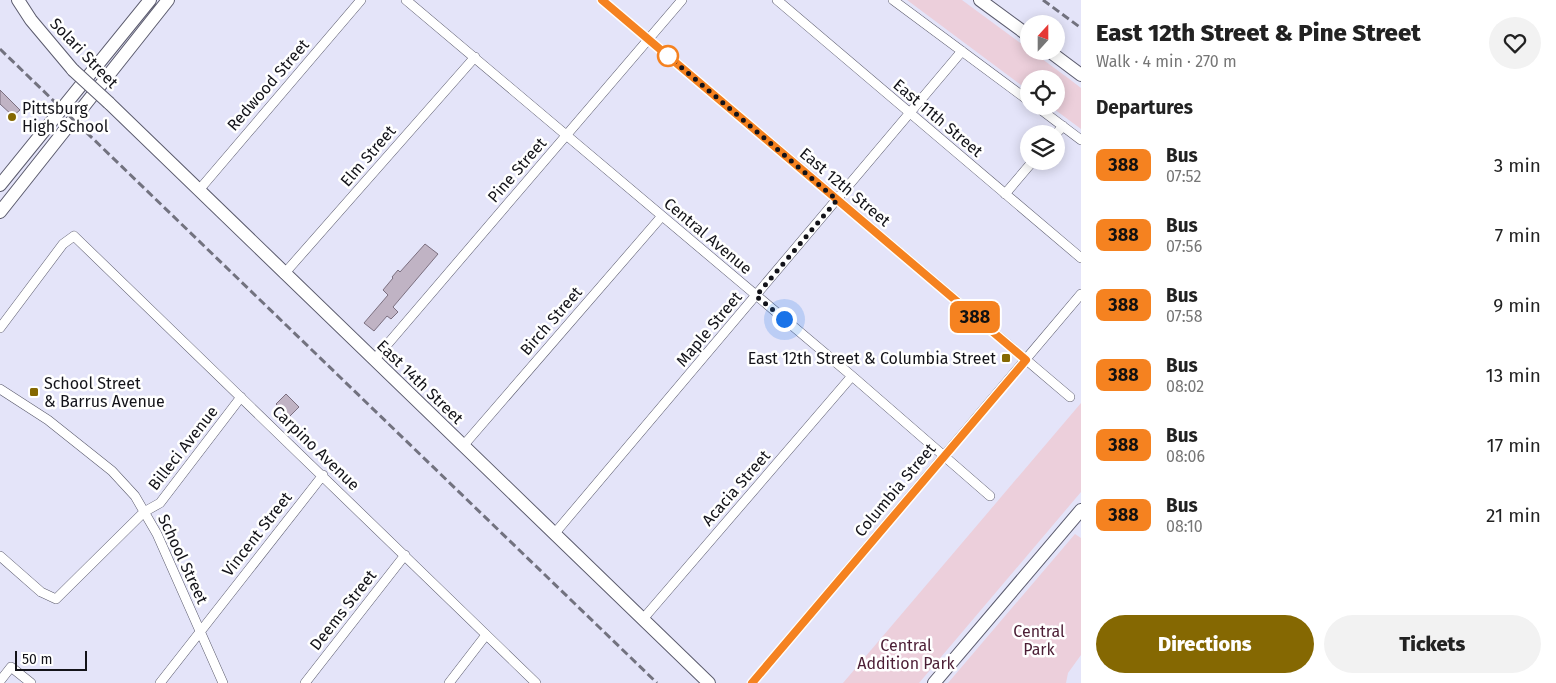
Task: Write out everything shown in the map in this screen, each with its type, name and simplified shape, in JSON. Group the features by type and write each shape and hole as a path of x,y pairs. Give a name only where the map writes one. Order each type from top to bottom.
{"street":[{"name":"Solari Street","path":"18,0 31,20 73,70 109,103"},
{"path":"0,185 150,0"},
{"path":"0,212 168,0"},
{"name":"Redwood Street","path":"199,190 361,0"},
{"name":"Central Avenue","path":"406,0 852,376 990,496"},
{"name":"East 12th Street","path":"602,0 1070,397"},
{"name":"Pine Street","path":"374,360 682,0"},
{"name":"East 11th Street","path":"777,0 1081,258"},
{"path":"893,0 1020,94"},
{"path":"980,0 1020,29"},
{"name":"Maple Street","path":"554,534 962,51"},
{"name":"Elm Street","path":"284,274 474,57"},
{"path":"1061,60 1081,75"},
{"name":"East 14th Street","path":"109,103 709,683"},
{"path":"1048,115 1062,125"},
{"path":"1065,128 1081,140"},
{"path":"1005,194 1025,170"},
{"name":"Birch Street","path":"463,446 662,216"},
{"name":"Carpino Avenue","path":"0,328 63,244 74,236 536,683"},
{"name":"Columbia Street","path":"752,683 1081,294"},
{"name":"Acacia Street","path":"643,619 852,376"},
{"name":"School Street","path":"0,389 48,420 112,471 134,496 157,534 223,683"},
{"name":"Billeci Avenue","path":"0,556 41,592 56,599 144,512 160,502 241,397"},
{"name":"Vincent Street","path":"160,683 323,475"},
{"path":"934,683 1081,510"},
{"name":"Deems Street","path":"305,683 405,555"},
{"path":"449,683 486,635"},
{"path":"0,681 11,667 31,683"}],"green space":[{"path":"907,0 962,0 1020,43 1020,60 1044,60 1057,70 1020,70 1020,84"},
{"path":"1065,76 1081,88 1081,129 1062,115 1065,115"},
{"name":"Central Addition Park","path":"1081,403 1081,492 919,683 843,683"},
{"name":"Central Park","path":"1075,534 1081,538 1081,655 1068,673 1066,683 948,683"}],"building":[{"path":"0,90 20,110 13,116 0,104"},
{"path":"425,244 438,254 393,307 398,312 391,319 387,316 374,331 364,323 388,295 383,290 398,270 400,272"},
{"path":"286,394 299,407 289,417 276,404"}],"railway":[{"path":"1043,0 1081,28"},
{"path":"0,49 657,683"}],"bus line":[{"name":"388","path":"602,0 1026,360 752,683"}],"place":[{"name":"Pittsburg High School","path":"12,117"},
{"name":"East 12th Street & Columbia Street","path":"1006,358"},
{"name":"School Street & Barrus Avenue","path":"34,392"}],"route":[{"path":"668,56 837,200 756,296 784,319"}]}
